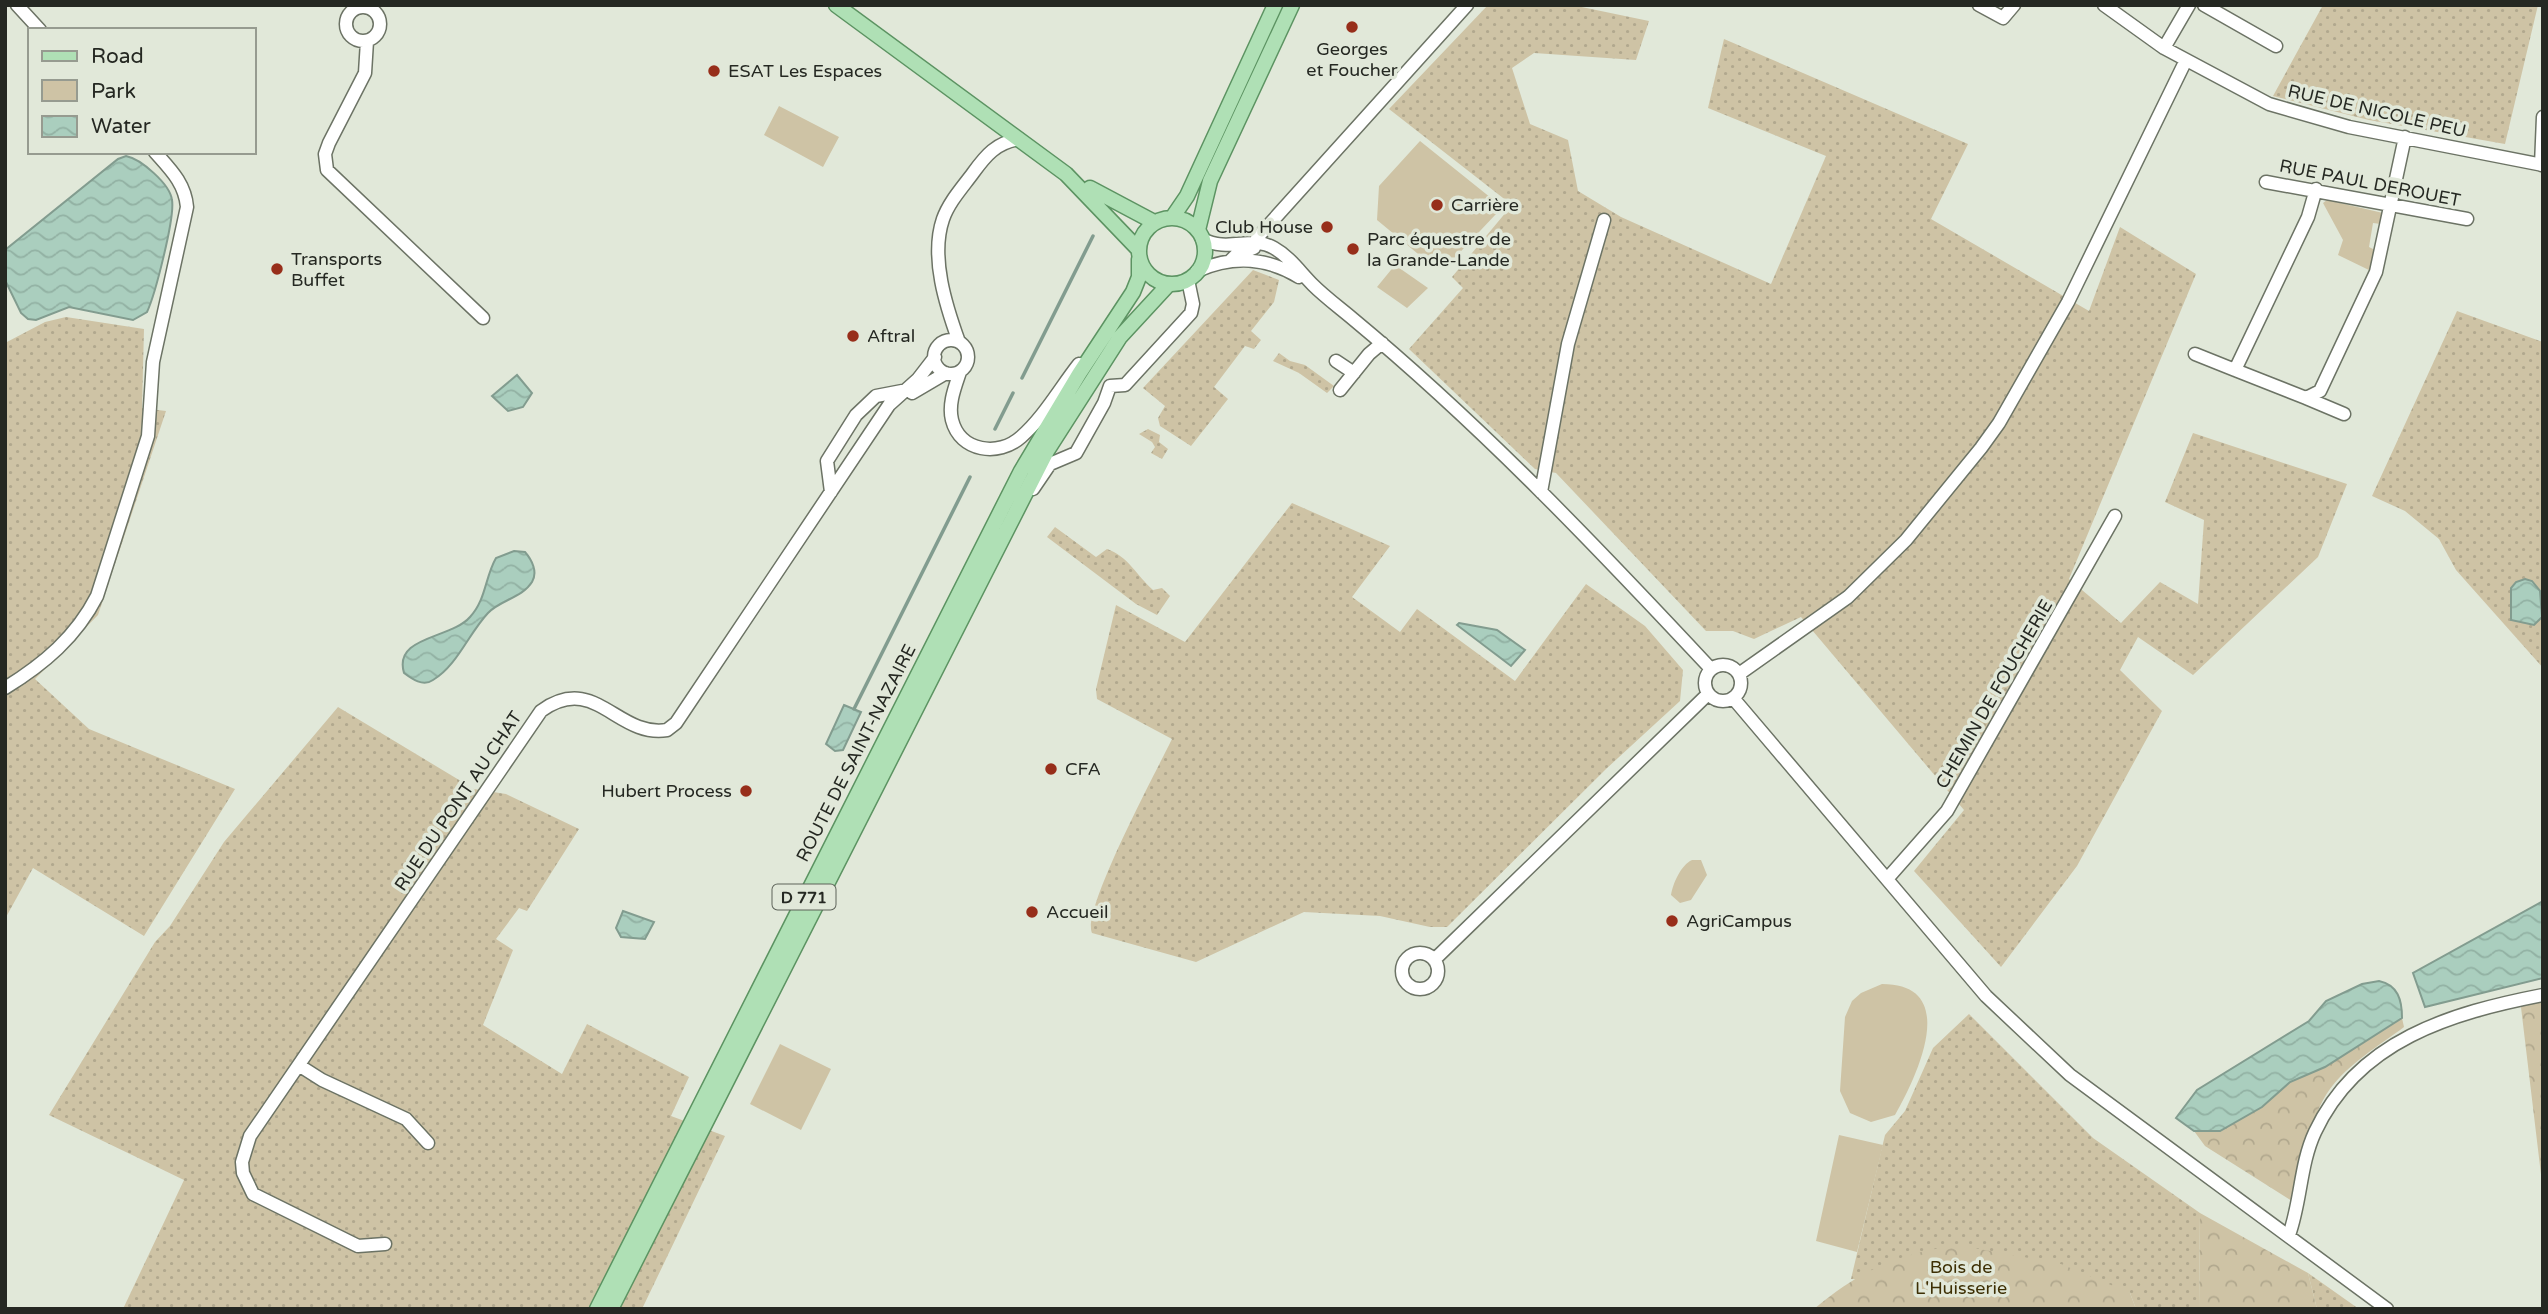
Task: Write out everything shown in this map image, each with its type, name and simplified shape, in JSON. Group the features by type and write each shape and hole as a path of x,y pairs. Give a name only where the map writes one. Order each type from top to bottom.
{"main road":[{"path":"836,5 854,11 1066,174 1130,212 1154,222"},
{"path":"1171,218 1187,196 1275,5"},
{"path":"1066,174 1139,254 1150,276 1169,284 1192,276 1205,255 1200,234 1209,181 1292,5"},
{"path":"1139,254 1145,230 1154,222 1171,218 1190,223 1200,234"},
{"name":"ROUTE DE SAINT-NAZAIRE","path":"597,1309 1021,471 1109,326 1133,292 1139,277 1139,254"},
{"name":"ROUTE DE SAINT-NAZAIRE","path":"611,1309 1047,451 1098,367 1147,304 1169,284"}],"street":[{"path":"17,5 38,28"},
{"path":"1230,261 1236,255 1254,248 1255,242 1467,5"},
{"path":"1979,5 2003,18 2014,5"},
{"name":"RUE DE NICOLE PEU","path":"2104,5 2164,48 2269,104 2349,127 2542,165"},
{"path":"2164,48 2189,5"},
{"path":"2204,5 2276,46"},
{"path":"357,6 369,8 377,15 380,25 376,35 367,41 357,40 348,34 346,23 349,13 357,6"},
{"path":"367,41 365,73 329,143 325,154 327,170 483,318"},
{"path":"1740,674 1848,597 1906,540 1973,458 1999,422 2068,302 2186,60"},
{"path":"2542,165 2543,117"},
{"path":"2306,398 2320,391 2376,272 2405,137"},
{"path":"1019,139 993,147 951,202 942,224 940,267 959,342 967,352 968,359 960,372 952,403 955,429 972,445 986,450 1003,448 1020,438 1109,326"},
{"path":"5,688 57,651 87,616 97,596 148,436 152,362 187,207 186,195 176,174 157,154"},
{"name":"RUE PAUL DEROUET","path":"2266,181 2467,219"},
{"path":"2235,370 2308,217 2316,190"},
{"path":"1541,492 1568,344 1604,220"},
{"path":"1200,234 1224,247 1255,242 1272,247 1287,257 1315,287 1447,398 1711,668"},
{"path":"1110,386 1125,385 1191,313 1192,276 1230,261 1260,260 1274,264 1315,287"},
{"path":"946,373 935,363 939,345 946,341 959,342"},
{"path":"1340,390 1369,354 1382,343"},
{"path":"2195,354 2344,414"},
{"path":"884,414 935,357"},
{"path":"1336,361 1354,373"},
{"path":"1098,367 1110,386"},
{"path":"884,414 922,385 946,373 960,372"},
{"path":"1005,530 1050,464 1076,453 1104,403 1110,386"},
{"path":"831,492 827,461 856,415 876,396 902,391"},
{"name":"RUE DU PONT AU CHAT","path":"385,1244 358,1246 261,1199 247,1184 242,1162 245,1146 541,711 556,700 569,696 582,699 648,730 667,730 676,723 884,414"},
{"name":"CHEMIN DE FOUCHERIE","path":"1887,879 1947,811 2115,516"},
{"path":"1708,694 1705,678 1711,668 1727,665 1740,674"},
{"path":"1708,694 1723,701 1733,698 1740,690 1740,674"},
{"path":"1434,960 1708,694"},
{"path":"1733,698 1986,996 2025,1035 2070,1074 2387,1309"},
{"path":"2289,1235 2315,1132 2337,1095 2380,1051 2405,1037 2469,1013 2543,995"},
{"path":"300,1066 322,1080 407,1119 428,1143"}],"green space":[{"path":"1488,5 1572,5 1649,21 1636,60 1534,53 1512,68 1530,124 1568,140 1578,191 1621,217 1771,284 1826,156 1708,108 1724,39 1968,144 1931,219 2089,311 2120,227 2196,274 2069,579 2121,623 2160,582 2198,604 2204,520 2165,502 2193,433 2347,484 2318,557 2193,675 2138,637 2120,670 2162,711 2077,866 2001,967 1914,871 1964,810 1801,617 1754,639 1733,631 1706,631 1556,473 1535,469 1409,349 1463,288 1452,277 1512,205 1389,109"},
{"path":"2323,5 2538,5 2505,144 2369,120 2273,96"},
{"path":"779,106 839,137 823,167 764,135"},
{"name":"Carrière","path":"1420,141 1496,202 1496,214 1448,265 1429,263 1377,220 1379,186"},
{"path":"2327,200 2383,213 2381,224 2373,223 2369,247 2375,250 2371,271 2338,255 2343,240 2323,203"},
{"path":"1395,265 1428,288 1407,308 1377,287"},
{"path":"1253,270 1279,280 1274,302 1251,331 1261,340 1254,349 1245,346 1214,387 1228,399 1191,446 1160,426 1158,418 1165,406 1143,388"},
{"path":"2457,311 2543,342 2543,668 2456,570 2439,539 2405,511 2372,496"},
{"path":"66,317 144,329 142,408 166,411 98,615 35,679 89,729 235,789 144,936 33,868 5,919 5,343 45,322"},
{"path":"1279,353 1290,361 1305,365 1334,386 1327,393 1299,373 1273,361"},
{"path":"1148,429 1160,435 1159,442 1168,449 1162,459 1151,453 1155,447 1152,442 1139,434"},
{"path":"1292,503 1390,546 1352,597 1400,632 1417,609 1515,681 1586,584 1645,626 1683,670 1680,701 1606,769 1447,927 1430,927 1380,916 1304,912 1196,962 1092,933 1092,920 1098,897 1109,870 1172,739 1097,699 1096,689 1116,605 1185,642"},
{"path":"1055,527 1096,557 1107,549 1114,552 1127,561 1153,590 1162,588 1170,596 1157,615 1136,604 1047,537"},
{"path":"338,707 474,789 506,794 579,829 527,911 519,908 496,939 513,950 483,1025 562,1074 587,1024 689,1077 671,1116 725,1136 642,1309 123,1309 184,1180 49,1115 155,942 170,926 224,842"},
{"path":"1692,860 1701,860 1707,875 1691,900 1680,903 1671,895 1672,890 1681,870"},
{"path":"1882,984 1906,988 1921,999 1927,1016 1926,1036 1913,1079 1895,1115 1871,1122 1850,1113 1840,1091 1845,1017 1852,1001 1861,993"},
{"path":"2543,987 2543,1191 2520,999"},
{"path":"1969,1014 2093,1138 2200,1213 2199,1309 2136,1309 2130,1293 1851,1279 1885,1135 1905,1111 1933,1048"},
{"path":"2402,1018 2404,1027 2346,1071 2323,1100 2307,1143 2292,1201 2205,1146 2194,1131 2220,1131 2262,1107 2290,1082 2325,1067"},
{"path":"780,1044 831,1069 801,1130 750,1104"},
{"path":"1839,1135 1883,1145 1857,1252 1816,1241"},
{"path":"2200,1213 2308,1273 2317,1309 2199,1309"},
{"name":"Bois de L'Huisserie","path":"1957,1245 2061,1264 2130,1293 2136,1309 1814,1309 1848,1284 1881,1266 1916,1254"},
{"path":"2308,1273 2359,1309 2317,1309"}],"water":[{"path":"126,156 154,173 166,187 172,200 164,256 147,312 133,320 69,307 36,320 28,319 21,313 5,280 5,250 118,159"},
{"path":"517,375 532,393 523,407 508,411 492,396"},
{"path":"514,551 525,552 533,566 534,578 528,587 488,613 456,658 433,680 422,682 404,673 403,661 407,652 415,645 450,630 470,617 479,603 496,558"},
{"path":"2525,579 2532,581 2540,591 2542,617 2534,625 2511,620 2511,588 2516,582"},
{"path":"1459,623 1497,630 1525,650 1511,666 1457,625"},
{"path":"844,705 861,712 843,750 835,751 826,744"},
{"path":"2543,901 2543,978 2425,1007 2413,973"},
{"path":"623,911 654,922 645,939 621,937 616,928"},
{"path":"2379,981 2391,986 2398,994 2402,1018 2325,1067 2290,1082 2262,1107 2220,1131 2194,1131 2176,1118 2197,1090 2309,1021 2326,1001 2362,984"}],"waterway":[{"path":"1022,378 1093,236"},
{"path":"995,429 1013,393"},
{"path":"854,709 970,477"}],"place":[{"name":"Georges et Foucher","path":"1352,27"},
{"name":"ESAT Les Espaces","path":"714,71"},
{"name":"Carrière","path":"1437,205"},
{"name":"Club House","path":"1327,227"},
{"name":"Parc équestre de la Grande-Lande","path":"1353,249"},
{"name":"Transports Buffet","path":"277,269"},
{"name":"Aftral","path":"853,336"},
{"name":"CFA","path":"1051,769"},
{"name":"Hubert Process","path":"746,791"},
{"name":"Accueil","path":"1032,912"},
{"name":"AgriCampus","path":"1672,921"}]}
